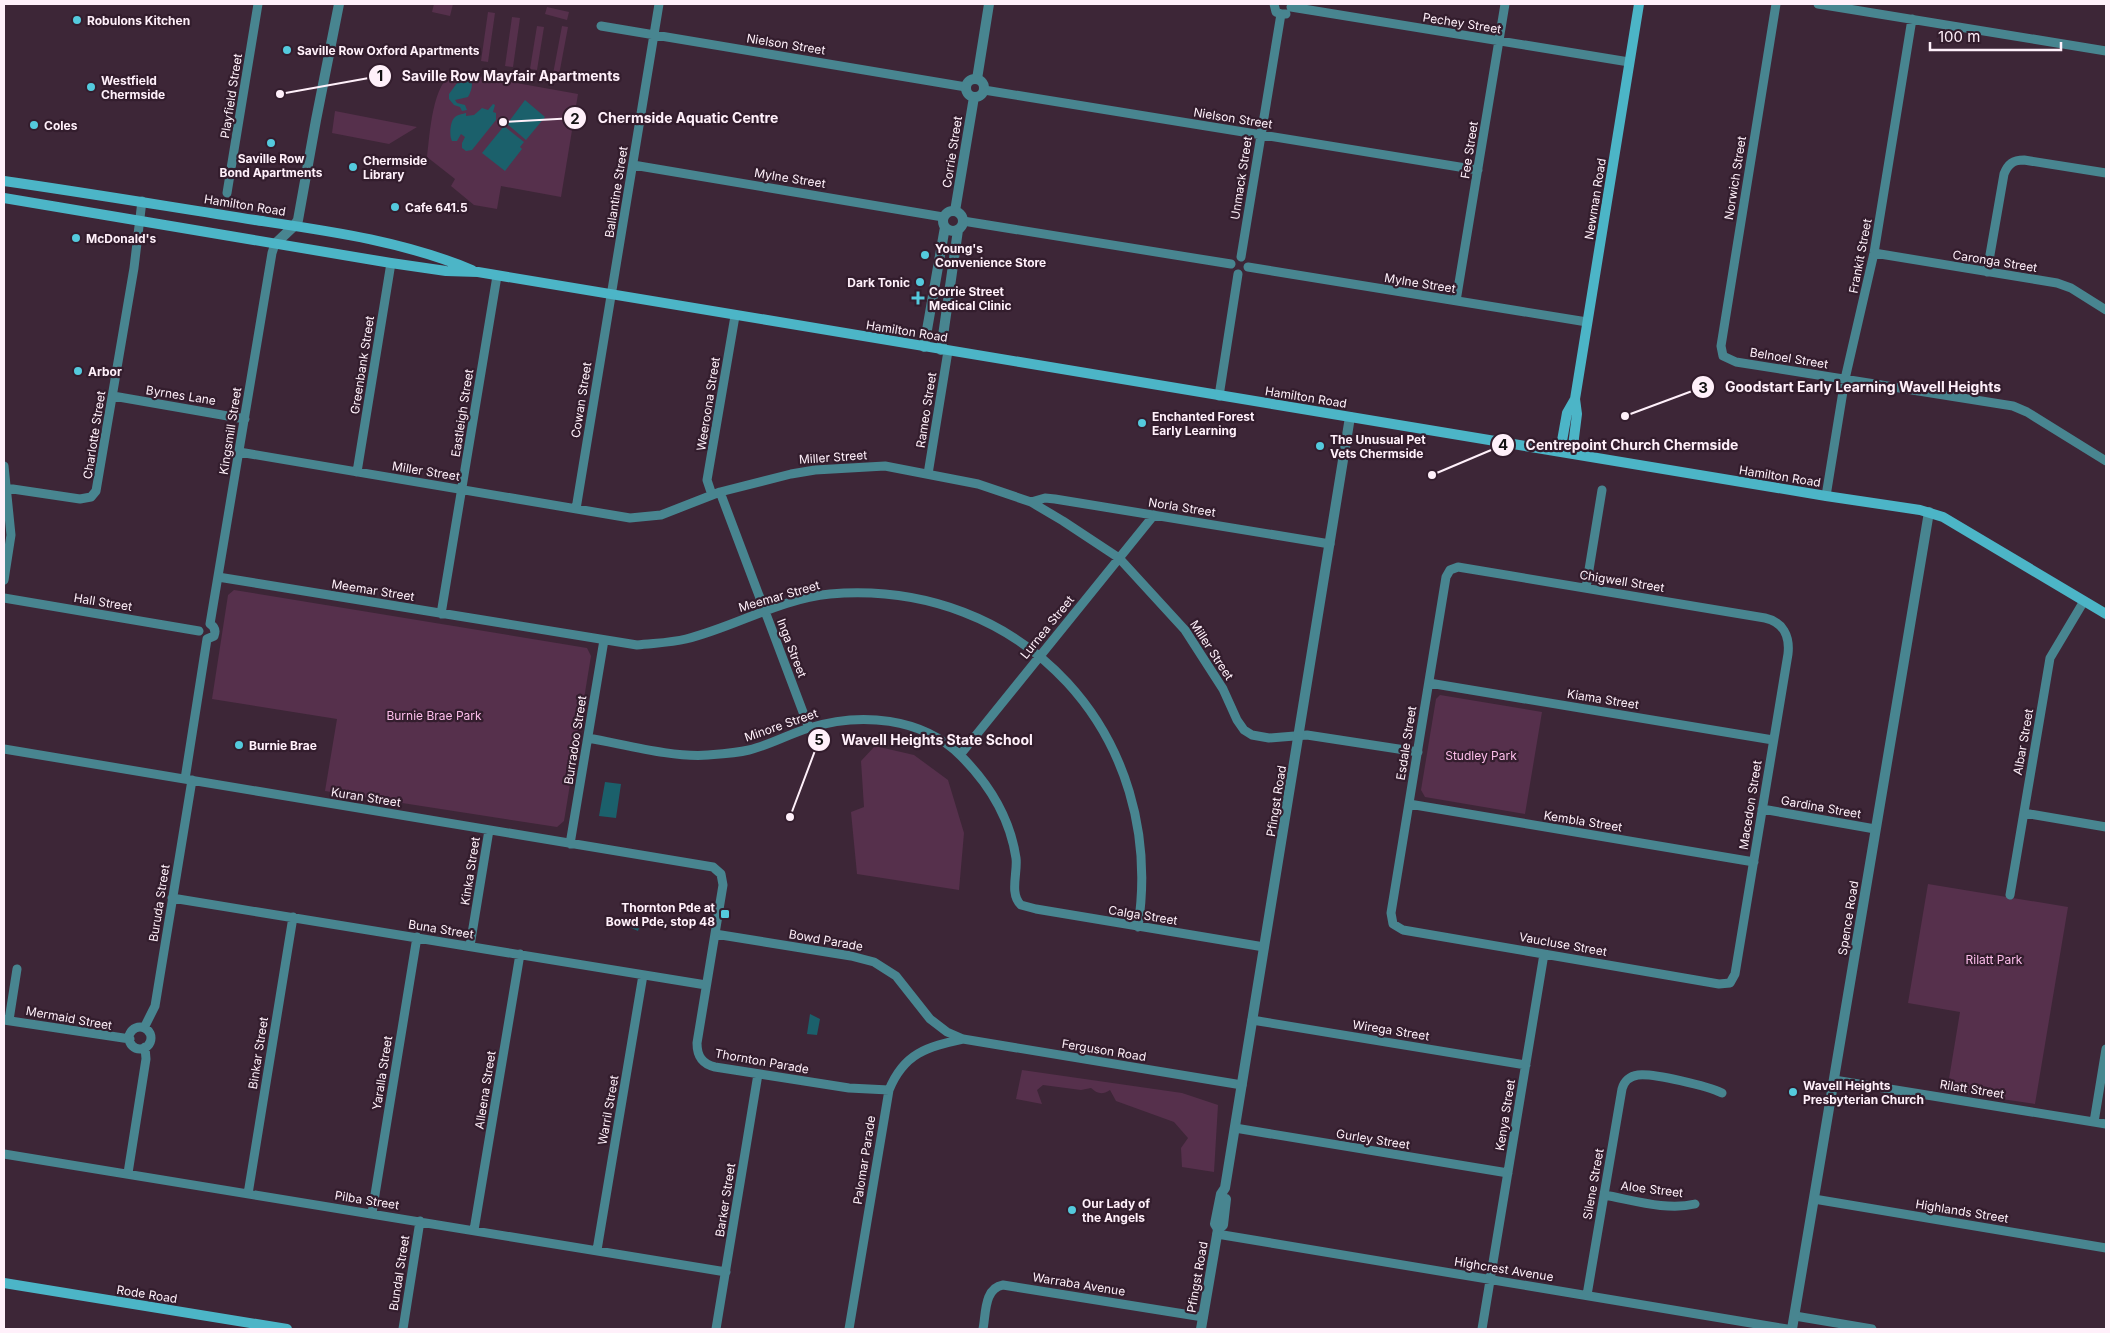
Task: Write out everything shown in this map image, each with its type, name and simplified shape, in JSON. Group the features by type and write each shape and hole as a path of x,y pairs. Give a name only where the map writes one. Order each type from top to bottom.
{"main road":[{"name":"Newman Road","path":"1572,454 1577,414 1575,399 1639,4"},
{"name":"Hamilton Road","path":"4,181 142,201 382,241 447,260 478,272 497,276 1929,512 1954,522 2106,614"},
{"name":"Hamilton Road","path":"4,198 391,263 446,271 478,272"},
{"name":"Newman Road","path":"1560,452 1567,412 1575,399"},
{"name":"Rode Road","path":"4,1282 287,1329"}],"street":[{"name":"Playfield Street","path":"228,193 258,4"},
{"path":"275,244 294,226 299,216 339,4"},
{"name":"Ballantine Street","path":"611,295 660,4"},
{"path":"976,80 989,4"},
{"path":"1273,4 1274,10 1281,14 1286,14 1291,6"},
{"name":"Fee Street","path":"1456,301 1505,4"},
{"name":"Norwich Street","path":"1723,356 1721,342 1776,4"},
{"path":"1818,4 2106,51"},
{"name":"Pechey Street","path":"1291,6 1499,42 1629,62"},
{"name":"Unmack Street","path":"1241,257 1281,14"},
{"name":"Frankit Street","path":"1826,496 1845,379 1874,253 1912,19"},
{"name":"Nielson Street","path":"601,26 966,87"},
{"path":"976,80 983,84 984,90 979,96 974,97 967,92 966,87 969,82 976,80"},
{"name":"Nielson Street","path":"984,90 1478,170"},
{"name":"Corrie Street","path":"955,211 974,97"},
{"path":"1988,272 2004,174 2008,164 2024,160 2106,173"},
{"name":"Mylne Street","path":"633,165 944,222"},
{"name":"Charlotte Street","path":"6,488 80,499 91,497 98,486 141,221 142,201"},
{"path":"924,347 944,222 948,212 955,211 961,214 944,350"},
{"path":"944,222 949,230 960,225 1231,264"},
{"name":"Kingsmill Street","path":"210,624 275,244"},
{"name":"Caronga Street","path":"1874,253 2064,285 2106,310"},
{"path":"1241,257 1246,259 1248,267 1246,272 1238,274 1233,272 1231,264 1236,258 1241,257"},
{"name":"Greenbank Street","path":"357,472 391,263"},
{"name":"Mylne Street","path":"1248,267 1588,322"},
{"path":"1219,396 1238,274"},
{"name":"Eastleigh Street","path":"441,614 497,276"},
{"name":"Cowan Street","path":"576,509 611,295"},
{"name":"Weeroona Street","path":"716,494 708,480 735,316"},
{"name":"Rameo Street","path":"928,474 944,350"},
{"name":"Belnoel Street","path":"1723,356 1736,362 2013,406 2027,412 2106,460"},
{"name":"Byrnes Lane","path":"113,396 245,419"},
{"name":"Pfingst Road","path":"1201,1329 1218,1231 1223,1225 1227,1195 1225,1188 1350,417"},
{"name":"Miller Street","path":"239,452 630,518 654,516 716,494 796,472 815,470 885,466 978,484 1031,502 1119,558 1185,630 1223,689 1237,720 1244,730 1252,735 1263,738 1307,735 1418,752"},
{"path":"4,466 11,535 4,580"},
{"path":"1586,588 1602,490"},
{"name":"Inga Street","path":"716,494 809,728"},
{"name":"Norla Street","path":"1031,502 1051,498 1330,544"},
{"name":"Spence Road","path":"1792,1329 1929,512"},
{"name":"Lurnea Street","path":"960,755 1154,515"},
{"name":"Chigwell Street","path":"1452,568 1462,567 1765,618 1777,622 1784,630"},
{"name":"Esdale Street","path":"1393,924 1392,913 1446,577 1452,568"},
{"name":"Meemar Street","path":"218,577 637,645 687,639 764,611 811,597 829,594 884,593 936,602 985,621 1020,642 1039,657 1076,692 1114,748 1135,811 1142,855 1138,927"},
{"name":"Hall Street","path":"4,598 199,630"},
{"name":"Albar Street","path":"2010,895 2050,658 2084,601"},
{"path":"203,624 210,624 214,627 214,636 207,639 200,636 199,630 203,624"},
{"name":"Macedon Street","path":"1730,983 1736,974 1789,647 1784,630"},
{"path":"188,779 207,639"},
{"name":"Burradoo Street","path":"570,844 604,640"},
{"name":"Kiama Street","path":"1429,683 1773,740"},
{"name":"Minore Street","path":"588,738 697,755 747,750 809,728 837,721 858,719 902,724 931,734 960,755 984,782 1000,807 1012,833 1016,860 1016,896 1018,903"},
{"name":"Kuran Street","path":"4,749 710,866 717,869 721,874"},
{"name":"Buruda Street","path":"144,1028 154,1010 188,779"},
{"name":"Kembla Street","path":"1409,804 1754,862"},
{"name":"Gardina Street","path":"1762,809 1875,828"},
{"path":"2024,813 2106,827"},
{"name":"Kinka Street","path":"470,946 489,830"},
{"name":"Thornton Parade","path":"721,874 723,885 697,1043 700,1057 710,1066 849,1088 889,1090"},
{"name":"Buna Street","path":"172,898 706,985"},
{"name":"Calga Street","path":"1018,903 1029,908 1264,947"},
{"name":"Binkar Street","path":"248,1194 293,917"},
{"name":"Vaucluse Street","path":"1393,924 1403,930 1719,984 1730,983"},
{"name":"Bowd Parade","path":"715,934 851,956 874,962 896,976 930,1019 947,1032 963,1039"},
{"name":"Yaralla Street","path":"372,1213 417,938"},
{"name":"Alleena Street","path":"474,1230 520,954"},
{"name":"Kenya Street","path":"1482,1329 1544,954"},
{"path":"6,1020 17,969"},
{"name":"Warril Street","path":"597,1250 643,975"},
{"name":"Mermaid Street","path":"6,1020 130,1039"},
{"name":"Wirega Street","path":"1252,1020 1526,1065"},
{"path":"144,1028 151,1036 150,1042 145,1047 135,1047 130,1039 134,1030 144,1028"},
{"name":"Ferguson Road","path":"963,1039 1242,1085"},
{"name":"Palomar Parade","path":"849,1329 889,1090 901,1067 916,1054 934,1045 963,1039"},
{"path":"128,1173 146,1059 145,1047"},
{"path":"2094,1122 2106,1049"},
{"path":"1623,1070 1628,1078 1644,1075 1706,1086 1722,1093"},
{"name":"Barker Street","path":"716,1329 758,1074"},
{"name":"Silene Street","path":"1587,1295 1622,1089 1628,1078"},
{"name":"Rilatt Street","path":"1834,1080 2106,1124"},
{"name":"Gurley Street","path":"1235,1128 1508,1173"},
{"name":"Pilba Street","path":"4,1154 726,1272"},
{"name":"Aloe Street","path":"1604,1195 1672,1206 1695,1204"},
{"name":"Highlands Street","path":"1814,1199 2106,1248"},
{"name":"Bundal Street","path":"403,1329 420,1221"},
{"name":"Highcrest Avenue","path":"1218,1231 1787,1329"},
{"name":"Warraba Avenue","path":"983,1329 989,1296 993,1289 1003,1285 1203,1317"},
{"path":"1794,1316 1872,1329"}],"green space":[{"path":"434,4 453,4 450,16 432,12"},
{"path":"547,7 569,12 567,20 545,14"},
{"path":"488,12 495,13 488,62 481,61"},
{"path":"512,17 520,18 513,67 505,66"},
{"path":"537,26 544,27 537,70 530,69"},
{"path":"562,26 568,27 559,75 553,74"},
{"path":"455,72 578,94 561,197 501,186 497,209 474,205 451,186 455,179 427,157 431,123 437,97 441,86"},
{"path":"335,111 417,127 389,144 332,133"},
{"name":"Burnie Brae Park","path":"234,590 587,648 591,656 564,821 557,827 325,791 337,719 212,699 228,595"},
{"name":"Studley Park","path":"1440,695 1542,712 1525,814 1425,797 1421,790 1436,699"},
{"path":"875,746 914,755 948,780 964,833 959,890 857,874 851,812 864,807 861,761"},
{"name":"Rilatt Park","path":"1928,884 2068,907 2035,1104 1947,1091 1960,1012 1908,1003"},
{"path":"1022,1070 1182,1093 1218,1105 1214,1172 1182,1167 1181,1148 1188,1138 1174,1122 1116,1101 1110,1090 1100,1093 1091,1088 1081,1090 1043,1085 1037,1090 1042,1104 1016,1099"}],"water":[{"path":"463,75 469,75 472,80 472,86 468,97 455,100 457,103 465,105 467,110 462,111 460,107 454,105 449,99 449,94"},
{"path":"525,100 545,117 526,140 507,124"},
{"path":"493,104 495,105 493,112 496,113 496,120 472,150 466,151 462,148 465,137 461,134 457,141 452,141 450,129 455,117 466,113 466,116 474,115 482,108 488,110"},
{"path":"504,126 524,142 520,147 522,149 505,171 482,153"},
{"path":"605,782 621,784 616,818 599,816"},
{"path":"628,918 641,921 638,931 627,926"},
{"path":"810,1014 820,1019 817,1035 807,1034"}],"place":[{"name":"Robulons Kitchen","path":"77,20"},
{"name":"Saville Row Oxford Apartments","path":"287,50"},
{"name":"Westfield Chermside","path":"91,87"},
{"name":"Saville Row Mayfair Apartments","path":"280,94"},
{"name":"Chermside Aquatic Centre","path":"503,122"},
{"name":"Coles","path":"34,125"},
{"name":"Saville Row Bond Apartments","path":"271,143"},
{"name":"Chermside Library","path":"353,167"},
{"name":"Cafe 641.5","path":"395,207"},
{"name":"McDonald's","path":"76,238"},
{"name":"Young's Convenience Store","path":"925,255"},
{"name":"Dark Tonic","path":"920,282"},
{"name":"Corrie Street Medical Clinic","path":"918,298"},
{"name":"Arbor","path":"78,371"},
{"name":"Goodstart Early Learning Wavell Heights","path":"1625,416"},
{"name":"Enchanted Forest Early Learning","path":"1142,423"},
{"name":"The Unusual Pet Vets Chermside","path":"1320,446"},
{"name":"Centrepoint Church Chermside","path":"1432,475"},
{"name":"Burnie Brae","path":"239,745"},
{"name":"Wavell Heights State School","path":"790,817"},
{"name":"Thornton Pde at Bowd Pde, stop 48","path":"725,914"},
{"name":"Wavell Heights Presbyterian Church","path":"1793,1092"},
{"name":"Our Lady of the Angels","path":"1072,1210"}]}
